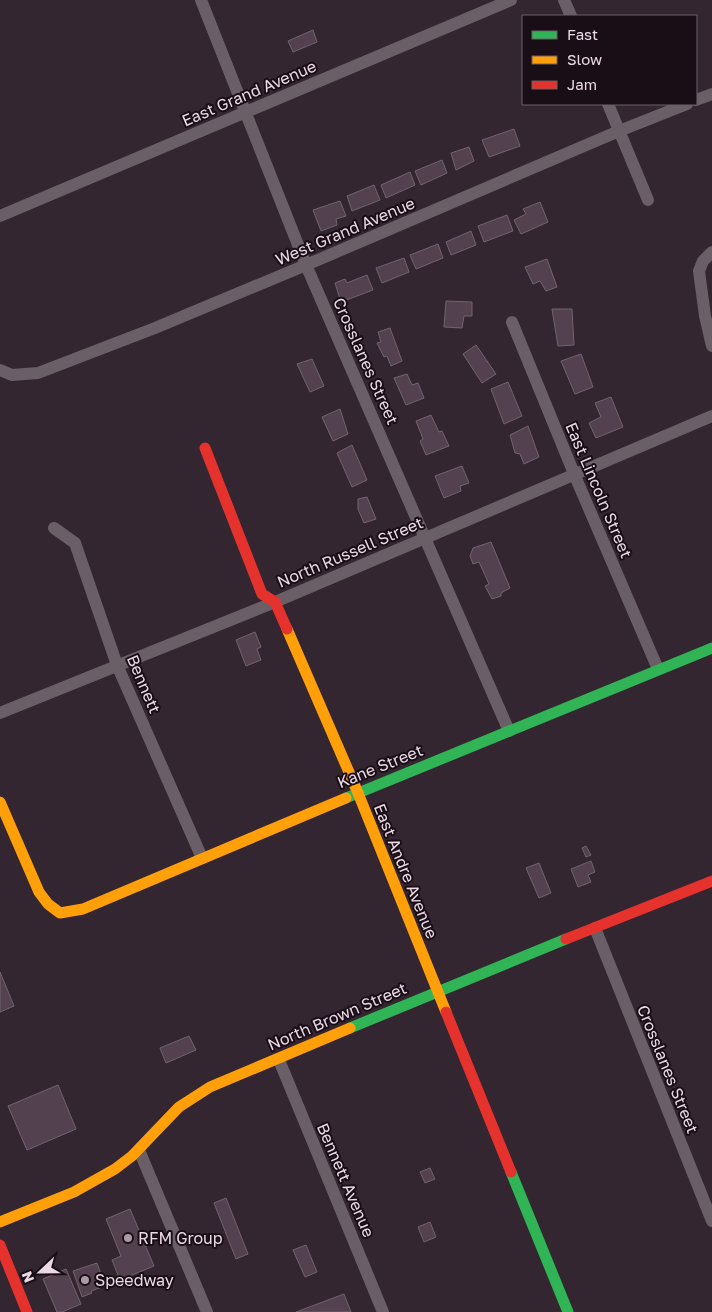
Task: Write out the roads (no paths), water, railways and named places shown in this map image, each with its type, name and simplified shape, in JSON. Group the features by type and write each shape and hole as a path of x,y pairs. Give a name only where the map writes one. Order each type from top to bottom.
{"street":[{"name":"Crosslanes Street","path":"201,0 306,265 509,731"},
{"name":"East Grand Avenue","path":"0,216 511,0"},
{"path":"564,0 570,15"},
{"path":"697,100 712,94"},
{"path":"608,105 648,200"},
{"name":"West Grand Avenue","path":"6,373 38,373 306,265 619,130 683,105"},
{"path":"712,252 703,261 699,271 705,316 712,346"},
{"name":"East Lincoln Street","path":"512,322 575,476 658,669"},
{"name":"North Russell Street","path":"0,713 275,602 575,476 712,416"},
{"name":"East Andre Avenue","path":"205,448 262,594 275,602 358,793 568,1312"},
{"name":"Bennett","path":"54,528 75,543 117,665 202,858"},
{"name":"Kane Street","path":"0,802 39,892 48,904 60,912 83,909 358,793 712,648"},
{"name":"North Brown Street","path":"0,1222 91,1184 115,1170 139,1150 174,1112 189,1099 210,1087 279,1060 437,992 712,881"},
{"name":"Crosslanes Street","path":"595,928 712,1221"},
{"name":"Bennett Avenue","path":"279,1060 384,1312"},
{"path":"139,1150 206,1312"},
{"path":"0,1245 27,1312"}],"place":[{"name":"RFM Group","path":"128,1238"},
{"name":"Speedway","path":"85,1280"}]}
